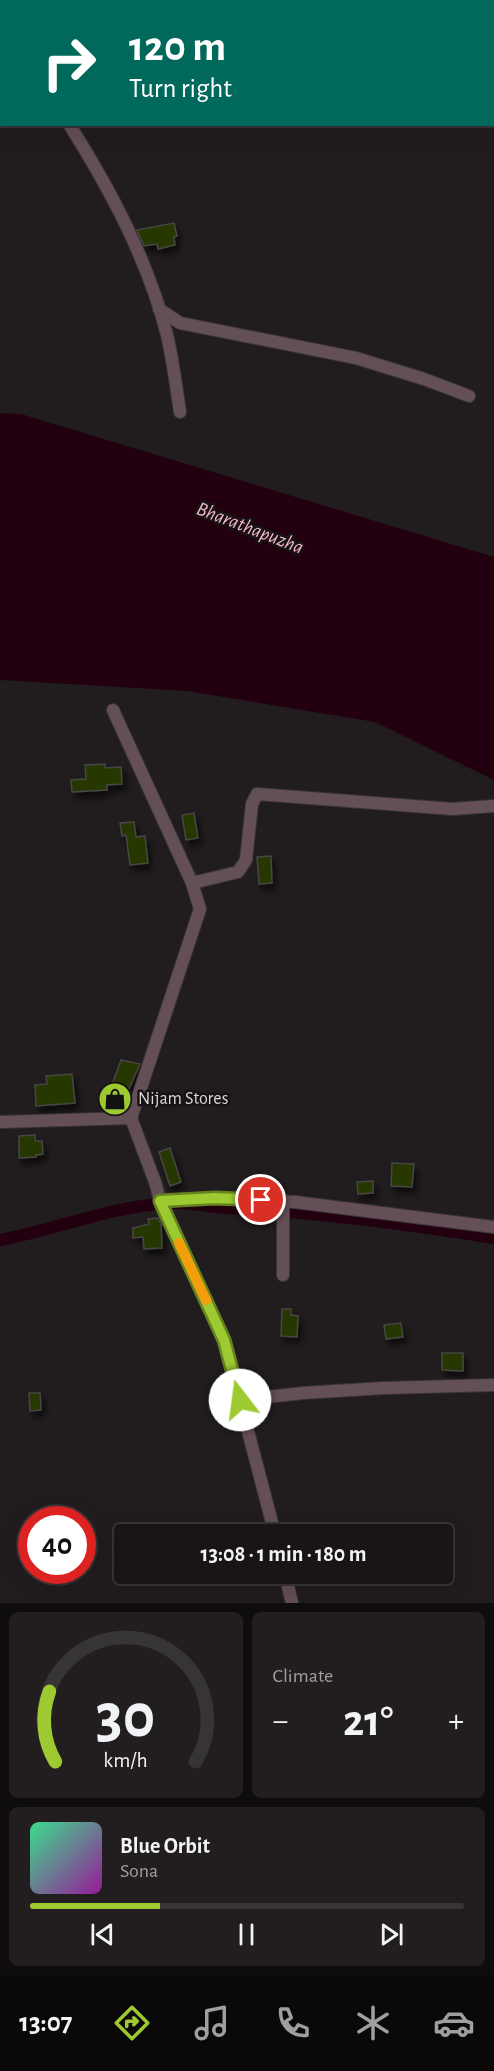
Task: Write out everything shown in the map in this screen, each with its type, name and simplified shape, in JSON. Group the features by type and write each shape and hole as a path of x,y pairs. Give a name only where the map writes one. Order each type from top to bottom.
{"street":[{"path":"70,126 100,172 148,274 167,336 180,412"},
{"path":"159,309 180,323 356,358 469,396"},
{"path":"113,710 192,883 200,909 131,1118 160,1201 224,1340 271,1524"},
{"path":"192,883 238,872 246,860 252,804 257,794 452,809 494,806"},
{"path":"0,1122 131,1118"},
{"path":"160,1201 215,1198 283,1201 494,1227"},
{"path":"283,1201 283,1275"},
{"path":"240,1400 384,1388 494,1385"},
{"path":"287,1584 292,1603"}],"water":[{"name":"Bharathapuzha","path":"0,413 21,414 494,557 494,780 375,722 188,691 0,680"}],"building":[{"path":"174,223 177,236 174,237 175,245 158,249 157,244 144,246 137,230"},
{"path":"105,764 105,768 121,767 122,784 107,785 107,790 72,792 71,780 86,779 85,765"},
{"path":"194,813 198,838 186,840 182,815"},
{"path":"134,822 136,837 145,836 148,863 130,865 126,835 122,836 120,823"},
{"path":"271,856 272,883 259,884 257,857"},
{"path":"121,1060 140,1064 128,1091 121,1088 121,1106 108,1108 109,1093"},
{"path":"72,1074 75,1103 36,1106 35,1085 47,1084 46,1076"},
{"path":"35,1135 35,1141 42,1141 43,1154 36,1155 36,1157 19,1158 19,1136"},
{"path":"170,1148 181,1182 170,1186 159,1152"},
{"path":"392,1163 414,1164 412,1187 391,1186"},
{"path":"373,1181 373,1193 358,1194 357,1182"},
{"path":"158,1218 161,1224 162,1248 144,1249 143,1237 133,1238 133,1228 149,1224 148,1219"},
{"path":"282,1309 291,1309 291,1315 298,1316 297,1337 281,1336"},
{"path":"401,1323 403,1337 386,1339 384,1325"},
{"path":"442,1353 463,1353 463,1371 442,1370"},
{"path":"29,1393 40,1393 41,1410 30,1411"}],"waterway":[{"path":"0,1240 129,1208 180,1203 361,1219 494,1238"}],"slow traffic":[{"path":"179,1243 206,1300"}],"place":[{"name":"Nijam Stores","path":"115,1099"}],"route":[{"path":"240,1400 224,1340 160,1201 215,1198 261,1200"}]}
